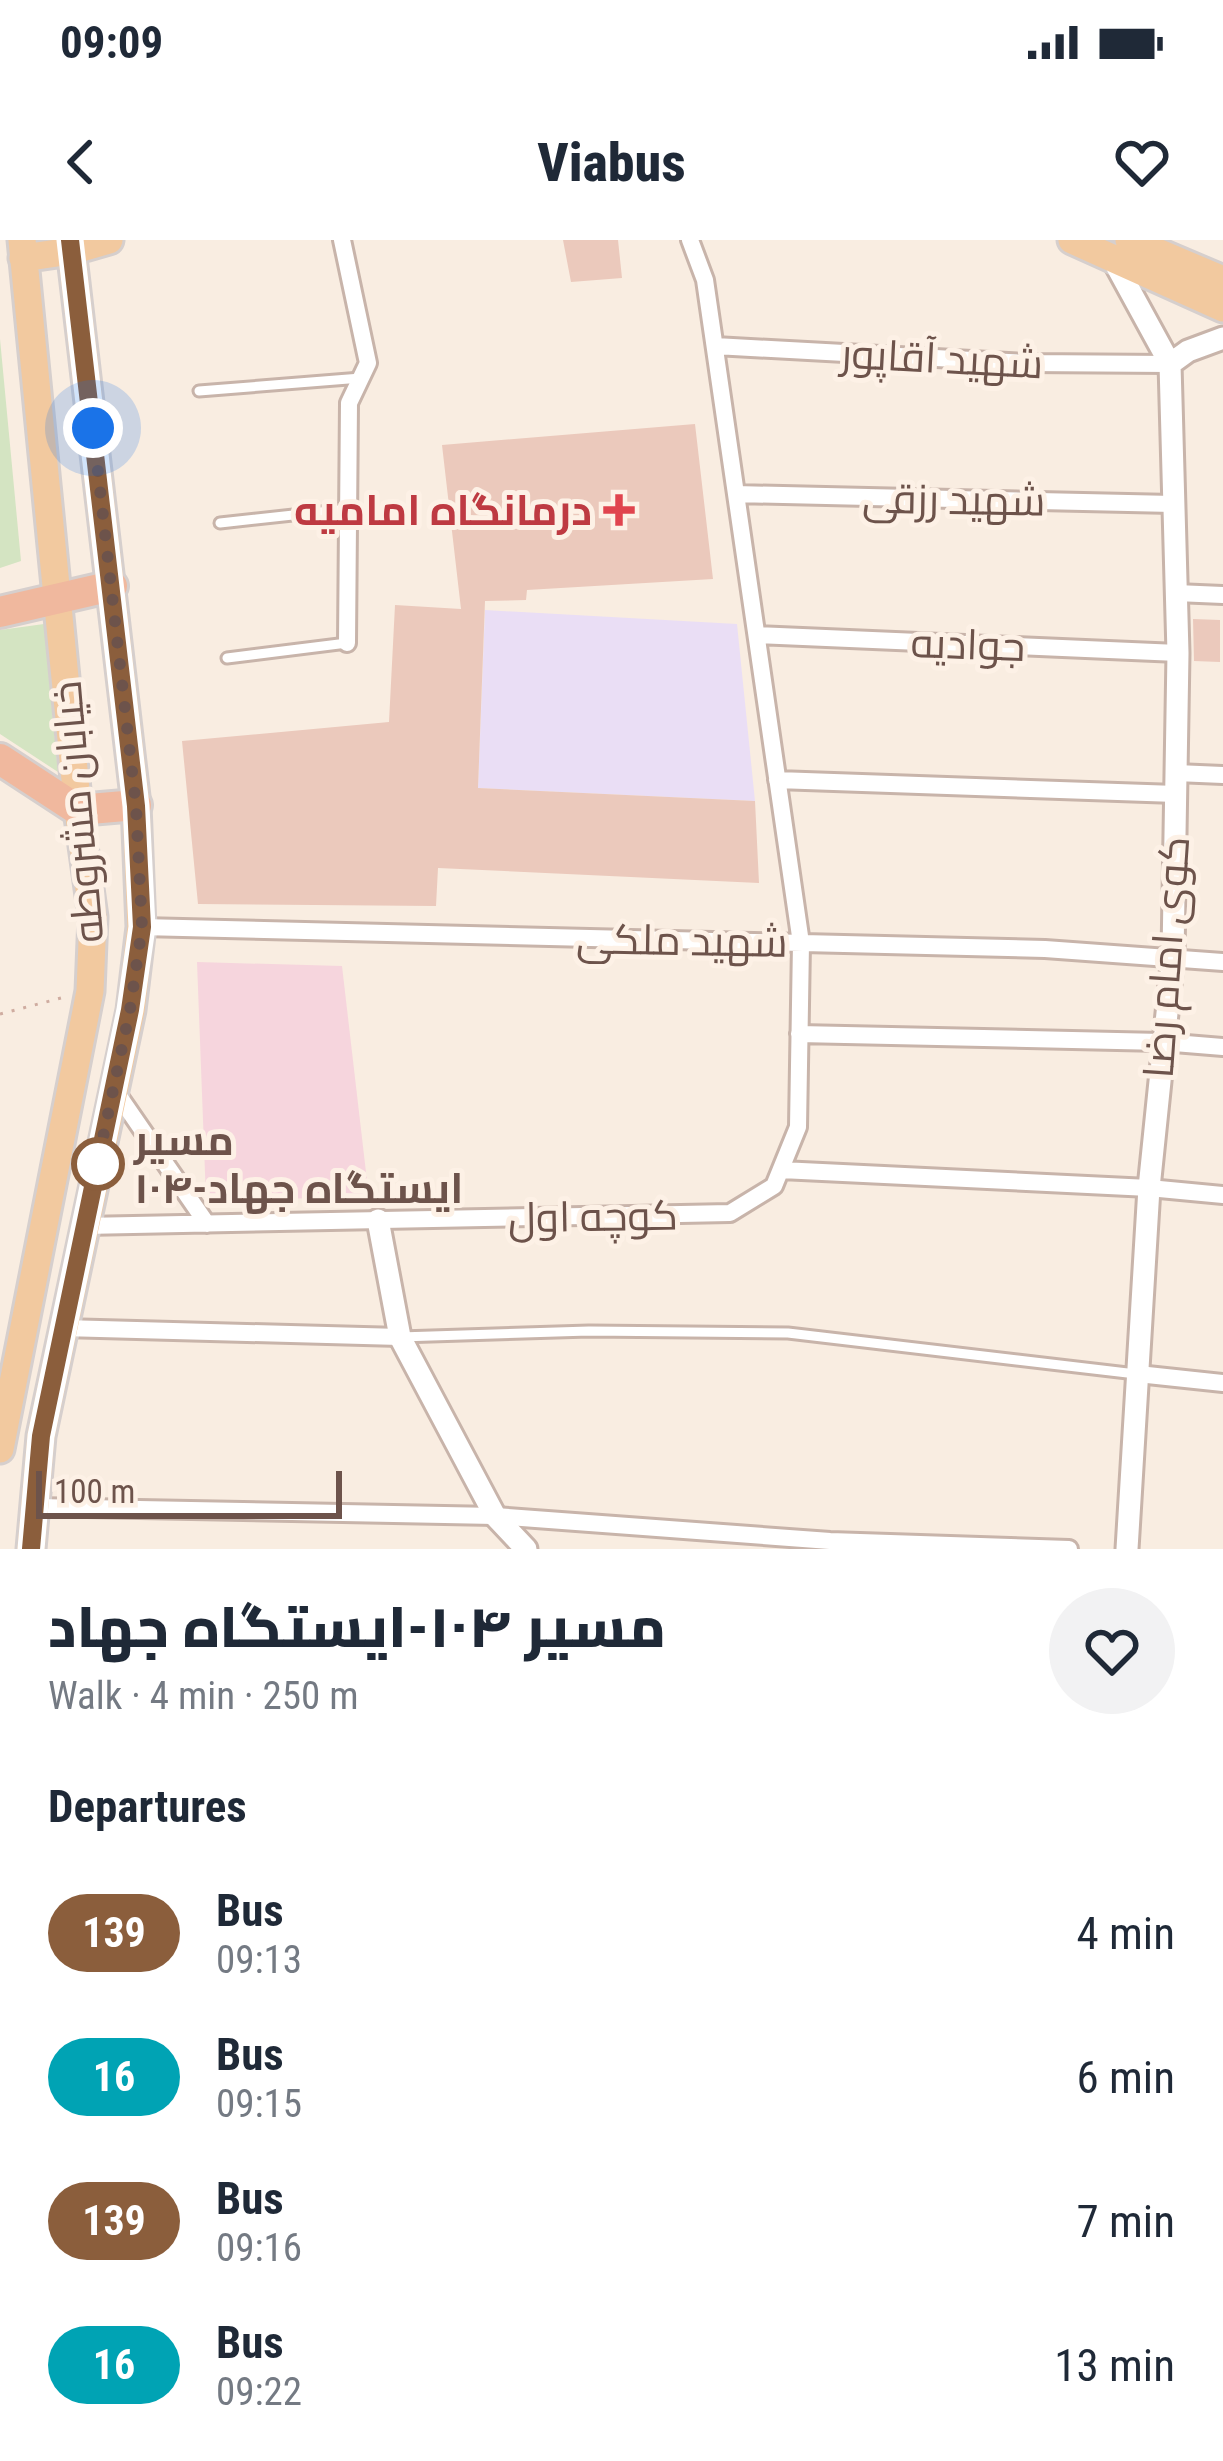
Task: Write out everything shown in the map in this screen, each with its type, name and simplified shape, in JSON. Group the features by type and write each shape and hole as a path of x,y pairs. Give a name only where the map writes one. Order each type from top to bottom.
{"highway":[{"path":"0,611 112,586"},
{"path":"0,759 78,810 136,806"}],"main road":[{"path":"22,249 109,240"},
{"path":"1072,240 1120,248 1223,280"},
{"name":"خیابان مشروطه","path":"31,1549 41,1436 130,1010 142,927 136,806 71,246"},
{"path":"1120,248 1223,308"},
{"name":"خیابان مشروطه","path":"0,1449 91,991 92,917 22,249"}],"street":[{"path":"342,240 368,363 349,404 347,643"},
{"path":"690,240 704,280 715,346 801,943 798,1126 781,1170 1223,1195"},
{"path":"1120,248 1170,364 1188,351 1223,338"},
{"name":"شهید آقاپور","path":"715,346 1026,363 1170,364"},
{"name":"کوی امام رضا","path":"1127,1549 1149,1188 1173,955 1178,652 1170,364"},
{"name":"شهید رزقی","path":"736,494 1172,503"},
{"path":"1176,593 1223,595"},
{"name":"جوادیه","path":"758,635 1178,652"},
{"path":"777,780 1176,783 1223,775"},
{"name":"شهید ملکی","path":"142,927 1173,955 1223,962"},
{"path":"799,1034 1223,1047"},
{"path":"114,1089 207,1224"},
{"name":"کوچه اول","path":"84,1226 730,1214 775,1186 781,1170"},
{"path":"378,1220 400,1337 495,1516 526,1549"},
{"path":"63,1328 400,1337"},
{"path":"1138,1374 1223,1383"},
{"path":"35,1507 495,1516 830,1541 1069,1549"}],"lane":[{"path":"200,391 361,378"},
{"path":"220,523 348,509"},
{"path":"226,658 347,643"},
{"path":"400,1337 589,1330 788,1333 1138,1374"}],"path":[{"path":"0,1014 91,991"}],"shaded area":[{"path":"485,610 737,624 755,801 478,788"},
{"path":"197,962 342,966 369,1198 206,1199"}],"green space":[{"path":"0,339 21,561 0,568"},
{"path":"44,624 58,772 0,734 0,630"}],"building":[{"path":"563,240 618,240 622,278 571,282"},
{"path":"695,424 713,579 527,590 526,600 485,601 478,788 755,801 759,883 438,868 436,906 198,904 182,741 389,722 395,605 461,609 442,445"},
{"path":"1193,619 1220,620 1220,662 1194,661"}],"bus line":[{"name":"139","path":"31,1549 41,1436 130,1010 142,927 136,806 70,240"}],"place":[{"name":"درمانگاه امامیه","path":"619,510"},
{"name":"مسیر ۱۰۴-ایستگاه جهاد","path":"98,1164"}],"route":[{"path":"93,428 136,806 142,927 130,1010 94,1180 98,1164"}]}
